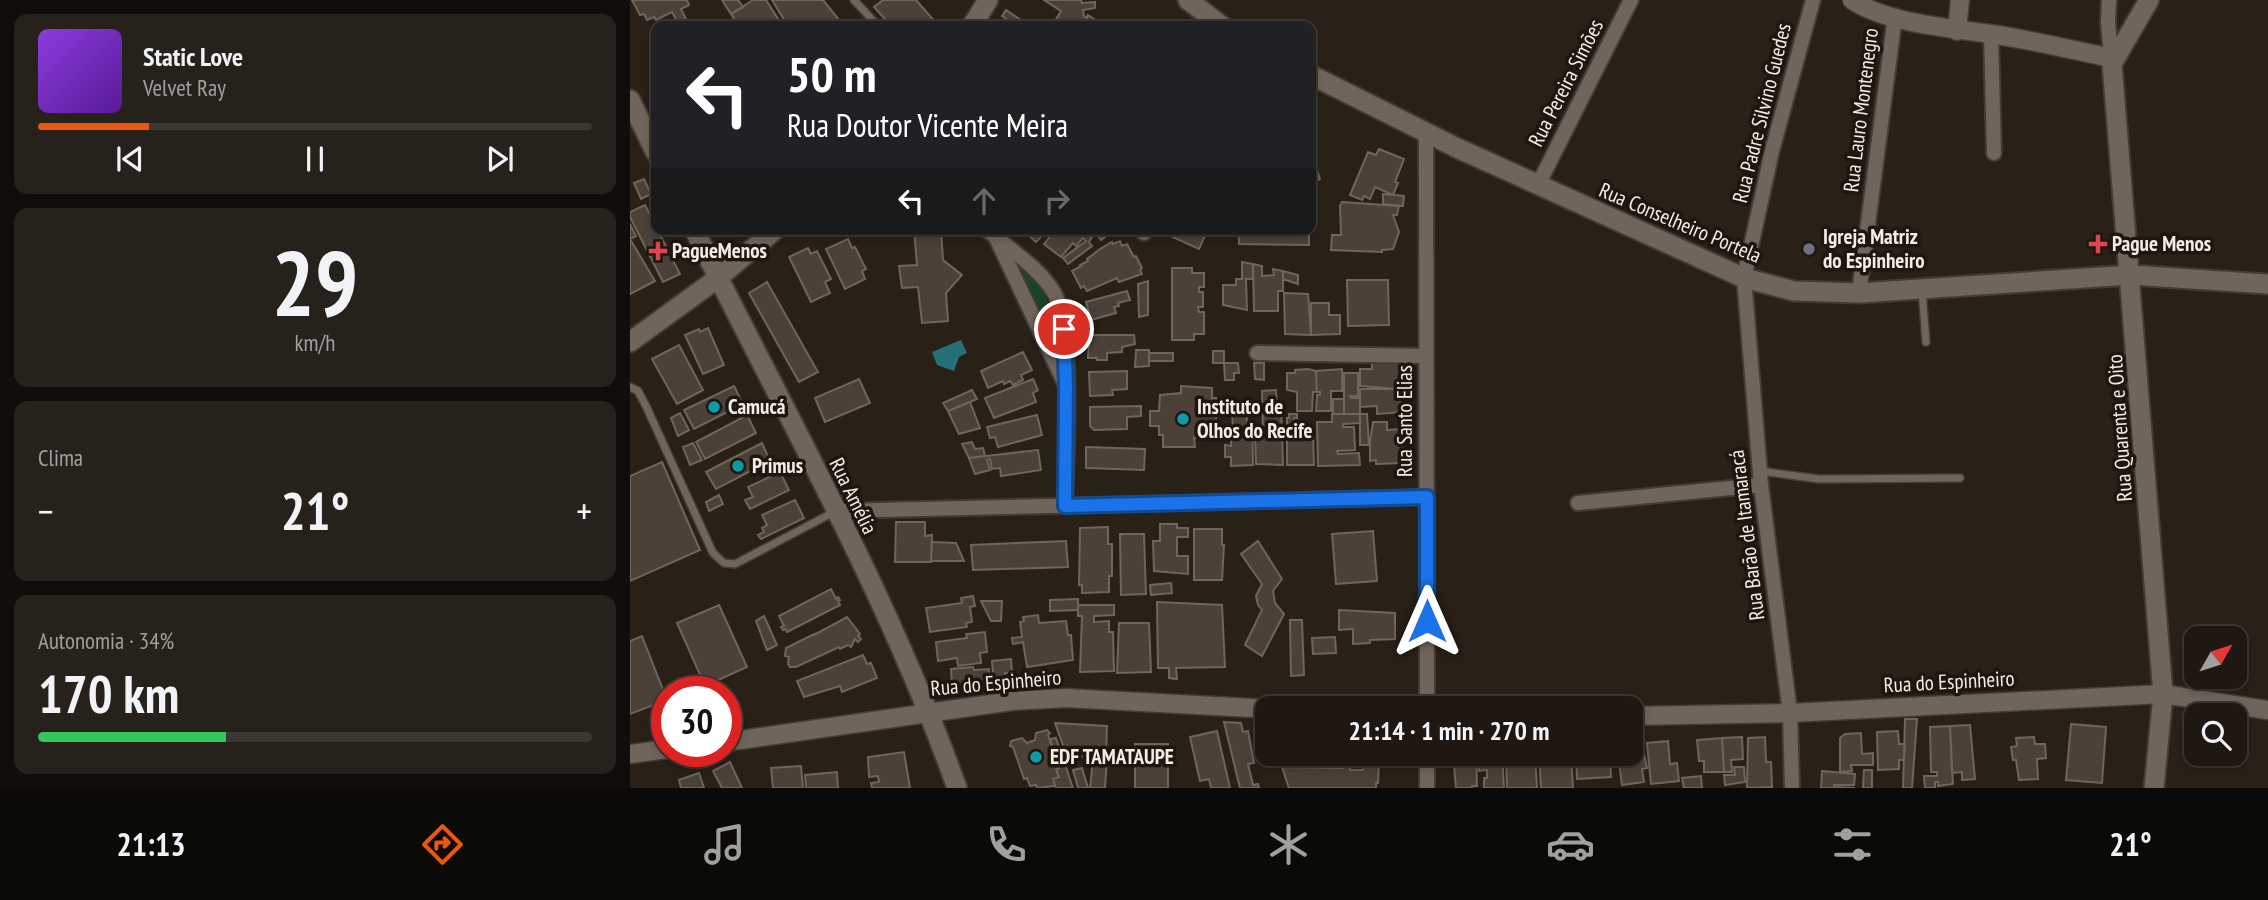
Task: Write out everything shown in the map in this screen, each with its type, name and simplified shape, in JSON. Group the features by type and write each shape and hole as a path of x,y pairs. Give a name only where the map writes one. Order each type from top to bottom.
{"main road":[{"path":"975,21 988,0"},
{"path":"1188,0 1215,21"},
{"path":"2112,61 2149,0"},
{"name":"Rua Quarenta e Oito","path":"2112,61 2163,694 2154,788"},
{"name":"Rua Conselheiro Portela","path":"1316,78 1426,133 1744,278 1794,291 1859,293 2131,275 2268,284"},
{"path":"632,108 651,144"},
{"name":"Rua Amélia","path":"697,235 836,512 929,712 957,788"},
{"path":"630,342 718,278 769,235"}],"street":[{"name":"Rua Pereira Simões","path":"1538,185 1631,0"},
{"name":"Rua Padre Silvino Guedes","path":"1744,278 1772,151 1813,0"},
{"path":"1852,0 1867,9 1957,31 1992,34 2112,61"},
{"path":"1957,31 1960,0"},
{"name":"Rua Quarenta e Oito","path":"2109,0 2108,23 2112,61"},
{"name":"Rua Lauro Montenegro","path":"1859,293 1895,16"},
{"path":"1992,34 1994,153"},
{"name":"Rua Santo Elias","path":"1426,133 1427,696"},
{"path":"992,235 1066,386"},
{"path":"993,235 1038,271 1055,293 1060,305 1064,329 1066,386 1065,506"},
{"name":"Rua Barão de Itamaracá","path":"1744,278 1761,478 1790,713 1791,788"},
{"path":"1257,353 1426,356"},
{"path":"1578,503 1761,478"},
{"path":"836,512 1427,497"},
{"name":"Rua do Espinheiro","path":"1643,716 1790,713 2163,694 2268,710"},
{"name":"Rua do Espinheiro","path":"742,740 1012,701 1066,698 1255,708"},
{"path":"630,754 651,752"},
{"path":"1427,766 1427,788"}],"lane":[{"path":"854,0 873,21"},
{"path":"1922,289 1926,342"},
{"path":"630,387 638,391 713,553 724,563 735,564 836,512"},
{"path":"1761,478 1960,478"}],"green space":[{"path":"997,244 1035,275 1059,325 1064,378"}],"water":[{"path":"961,340 967,353 959,357 954,371 937,365 932,352"}],"building":[{"path":"632,0 687,0 689,5 681,9 686,19 682,21 677,21 672,12 656,20 654,17 647,20 644,14 640,15"},
{"path":"722,0 738,0 743,7 731,14"},
{"path":"753,0 766,0 778,19 736,21 731,14"},
{"path":"772,0 823,0 840,21 785,21"},
{"path":"883,0 916,0 934,21 887,21 874,7"},
{"path":"1044,0 1095,2 1095,8 1083,10 1084,16 1087,18 1088,15 1095,20 1055,21 1061,11"},
{"path":"1006,10 1021,20 1009,21 1002,16"},
{"path":"1379,149 1404,159 1393,195 1375,187 1370,199 1364,196 1362,200 1350,195 1368,152 1376,155"},
{"path":"644,179 651,194 641,199 634,183"},
{"path":"1383,194 1404,196 1403,206 1383,204"},
{"path":"1342,202 1399,206 1397,215 1393,215 1399,232 1393,249 1382,252 1331,250 1332,235 1341,235"},
{"name":"PagueMenos","path":"645,205 651,217 651,235 660,235 680,274 663,282 630,217 630,212"},
{"path":"630,224 636,236 630,239"},
{"path":"914,235 941,235 943,260 962,275 946,293 948,321 922,323 918,287 902,288 899,266 917,265"},
{"path":"1028,235 1042,235 1036,242"},
{"path":"1051,235 1093,235 1089,242 1092,246 1068,264 1063,258 1086,241 1083,238 1076,246 1073,243 1061,257 1044,244"},
{"path":"1168,235 1205,235 1199,249"},
{"path":"1239,235 1309,235 1309,245 1239,244"},
{"path":"630,239 655,281 630,294"},
{"path":"848,239 866,269 862,271 865,279 845,289 826,249"},
{"path":"1120,241 1122,246 1127,244 1134,257 1136,256 1142,274 1119,282 1117,278 1087,291 1084,286 1081,288 1072,271 1100,249"},
{"path":"808,248 811,254 817,251 831,279 825,282 830,293 811,302 789,257"},
{"path":"1242,262 1253,264 1253,279 1246,279 1247,310 1223,305 1223,285 1236,285 1236,279 1242,279"},
{"path":"1253,264 1262,266 1262,276 1274,275 1273,269 1283,271 1283,291 1278,291 1278,311 1254,311"},
{"path":"1172,268 1192,268 1192,273 1204,273 1204,287 1199,287 1199,292 1203,292 1203,307 1198,307 1199,312 1204,312 1204,334 1194,334 1194,340 1172,340"},
{"path":"1283,271 1298,275 1298,284 1283,279"},
{"path":"1347,280 1388,280 1389,325 1348,326"},
{"path":"1148,281 1148,315 1139,317 1138,284"},
{"path":"767,282 818,372 799,382 749,293"},
{"path":"1127,291 1130,300 1118,303 1119,306 1114,307 1116,313 1091,320 1086,302"},
{"path":"1284,293 1308,294 1311,335 1285,334"},
{"path":"1311,303 1329,303 1329,315 1340,315 1340,334 1311,335"},
{"path":"708,328 724,365 703,374 685,335"},
{"path":"1089,335 1134,335 1135,344 1122,347 1122,352 1107,353 1107,360 1097,360 1088,358"},
{"path":"679,345 703,390 677,404 652,359"},
{"path":"1136,350 1149,350 1149,366 1135,367"},
{"path":"1213,351 1224,351 1224,363 1213,363"},
{"path":"1023,352 1032,370 1021,375 1023,380 1013,385 1010,381 1004,384 1003,381 988,388 981,371"},
{"path":"1149,353 1173,353 1173,361 1149,361"},
{"path":"1224,363 1238,363 1239,373 1234,373 1234,380 1225,380"},
{"path":"1254,363 1264,363 1264,380 1255,379"},
{"path":"1372,363 1403,363 1403,379 1399,379 1398,389 1360,386 1360,369 1372,369"},
{"path":"1308,369 1316,371 1317,392 1313,392 1312,411 1297,411 1297,392 1287,390 1287,373"},
{"path":"1342,369 1342,391 1331,391 1331,411 1316,411 1317,395 1320,395 1320,392 1317,392 1316,371"},
{"path":"1127,371 1127,389 1112,390 1113,395 1090,396 1089,372"},
{"path":"1344,373 1358,373 1358,396 1350,396 1360,398 1360,414 1344,414"},
{"path":"859,379 870,403 825,422 815,398"},
{"path":"1033,379 1038,390 1033,393 1036,402 994,418 985,398"},
{"name":"Camucá","path":"734,386 743,404 694,429 684,410"},
{"name":"Instituto de Olhos do Recife","path":"1181,386 1212,388 1212,398 1216,398 1216,438 1194,438 1195,447 1163,447 1163,435 1159,435 1159,426 1150,426 1150,411 1159,411 1160,395 1181,393"},
{"path":"1360,389 1398,389 1402,412 1377,414 1377,406 1360,407"},
{"path":"972,390 977,399 948,411 943,403"},
{"path":"1276,390 1277,404 1281,404 1283,465 1256,464 1255,437 1260,437 1260,431 1263,431 1262,391"},
{"path":"1333,399 1344,399 1344,414 1333,414"},
{"path":"970,402 980,428 959,434 948,411"},
{"path":"1232,405 1246,405 1247,422 1252,422 1253,465 1231,466 1231,457 1225,457 1225,445 1231,446 1233,437"},
{"path":"1141,406 1141,416 1127,417 1127,429 1094,430 1090,426 1090,407"},
{"path":"680,413 689,430 678,436 671,418"},
{"path":"1289,414 1297,414 1294,425 1303,424 1303,435 1313,434 1314,465 1287,465"},
{"path":"1332,414 1360,414 1360,423 1343,424 1343,427 1354,427 1355,450 1337,451 1338,454 1359,453 1360,465 1318,466 1317,422 1332,422"},
{"path":"1360,414 1367,414 1369,445 1360,445"},
{"path":"747,415 756,433 705,459 696,442"},
{"path":"1037,415 1042,435 998,447 995,437 990,438 987,427"},
{"path":"1373,422 1387,422 1387,430 1402,429 1403,463 1376,464 1376,460 1370,461"},
{"path":"972,442 975,449 983,448 985,456 969,458 962,444"},
{"path":"693,443 702,460 690,465 683,447"},
{"name":"Primus","path":"762,443 770,461 716,489 706,472"},
{"path":"1086,447 1145,449 1144,470 1086,468"},
{"path":"1038,450 1041,470 1001,476 1000,468 992,469 990,459 987,460 990,470 975,474 969,458"},
{"path":"662,462 700,550 630,581 630,476"},
{"path":"780,472 789,490 750,509 745,500 753,497 748,487"},
{"path":"719,495 723,504 709,511 706,502"},
{"path":"795,500 804,518 761,539 758,535 764,532 762,528 767,525 762,515"},
{"path":"896,522 925,522 925,536 932,535 931,562 895,562"},
{"path":"1160,524 1177,524 1177,528 1188,528 1188,537 1177,537 1177,556 1188,556 1188,574 1154,571 1153,541 1160,541"},
{"path":"1108,527 1108,544 1112,544 1109,592 1082,593 1082,585 1079,585 1080,528"},
{"path":"1194,529 1222,529 1222,580 1194,580"},
{"path":"1373,531 1377,581 1336,584 1332,534"},
{"path":"1120,534 1144,534 1146,594 1121,595"},
{"path":"1066,541 1068,567 973,570 971,545"},
{"path":"1258,541 1282,579 1273,591 1275,603 1284,614 1262,656 1245,645 1262,610 1256,596 1262,584 1241,554"},
{"path":"932,542 956,543 964,561 931,561"},
{"path":"1171,583 1172,593 1151,595 1150,585"},
{"path":"831,589 836,599 838,597 840,600 840,605 787,632 786,629 783,630 779,616"},
{"path":"973,596 975,606 970,607 972,622 966,623 967,627 930,632 926,608 962,603 961,598"},
{"path":"1078,599 1078,610 1050,611 1050,600"},
{"path":"981,601 1002,601 1001,621 991,621"},
{"path":"1157,602 1222,605 1225,667 1176,668 1177,679 1169,678 1169,668 1158,668"},
{"path":"719,605 747,667 727,676 701,676 677,623"},
{"path":"1078,605 1114,605 1114,615 1094,616 1094,622 1109,621 1109,632 1113,632 1114,671 1080,672 1082,616 1078,616"},
{"path":"1339,610 1395,613 1395,639 1353,644 1353,629 1339,630"},
{"path":"1038,615 1039,623 1066,621 1068,635 1071,635 1073,660 1027,667 1023,642 1013,644 1012,638 1022,637 1020,622 1024,621 1023,617"},
{"path":"764,616 777,645 767,650 756,621"},
{"path":"847,617 860,634 858,636 861,639 858,642 855,639 851,647 839,647 796,667 790,667 789,657 785,656 786,648"},
{"path":"1290,620 1302,620 1304,675 1291,676"},
{"path":"1119,623 1149,623 1151,672 1117,673"},
{"path":"985,632 987,652 980,653 981,663 958,666 957,658 938,661 936,642 967,638 966,634"},
{"path":"642,636 658,676 651,676 651,706 630,714 630,641"},
{"path":"1335,637 1336,653 1313,654 1312,638"},
{"path":"863,655 867,664 871,663 877,678 842,692 840,686 804,697 797,681"},
{"path":"1011,659 1012,672 1005,673 1006,684 956,689 956,684 952,684 951,669 973,667 974,670 989,669 989,674 993,674 992,661"},
{"path":"1905,719 1917,719 1912,788 1903,788"},
{"path":"1224,722 1241,723 1243,732 1248,731 1254,763 1248,764 1253,785 1258,784 1259,788 1240,788"},
{"path":"1055,723 1107,726 1106,758 1067,756"},
{"path":"2071,724 2106,727 2102,783 2066,780"},
{"path":"1970,725 1975,779 1962,780 1962,772 1952,773 1950,726"},
{"path":"1950,726 1953,784 1938,786 1938,782 1935,782 1935,788 1925,788 1924,776 1937,776 1937,772 1931,772 1930,727"},
{"name":"EDF TAMATAUPE","path":"1047,730 1059,768 1056,769 1059,777 1053,779 1055,786 1037,788 1036,785 1030,786 1027,778 1024,779 1013,747 1010,746 1011,741 1022,738 1027,743 1035,740 1036,733"},
{"path":"1217,731 1230,788 1211,788 1209,779 1200,781 1190,737"},
{"path":"1898,731 1899,744 1905,744 1904,760 1899,760 1899,769 1878,770 1877,732"},
{"path":"1861,733 1862,754 1873,753 1873,765 1851,765 1852,771 1840,772 1840,738 1845,734"},
{"path":"1742,737 1743,759 1731,760 1732,772 1724,772 1722,738"},
{"path":"1765,737 1766,762 1771,762 1772,787 1747,788 1748,738"},
{"path":"2034,737 2035,744 2045,744 2046,758 2037,759 2038,779 2019,780 2011,747 2017,746 2016,738"},
{"name":"EDF TAMATAUPE","path":"1056,738 1073,788 1056,788 1053,779 1059,777 1056,769 1059,768 1050,739"},
{"path":"1722,738 1724,772 1704,772 1704,761 1699,761 1697,740"},
{"path":"1668,741 1670,764 1677,763 1679,781 1651,784 1647,743"},
{"path":"1135,744 1168,744 1168,788 1135,788"},
{"path":"904,752 910,788 872,788 871,783 879,782 878,776 869,777 868,757"},
{"path":"1644,754 1647,768 1642,769 1644,782 1622,785 1620,766 1643,766"},
{"path":"1093,758 1107,759 1105,788 1090,788"},
{"path":"801,766 803,788 773,788 771,768"},
{"path":"1350,766 1350,770 1363,770 1363,766 1379,766 1376,788 1289,788 1282,767"},
{"path":"1454,766 1476,766 1477,786 1456,788"},
{"path":"1479,766 1503,766 1504,788 1484,788 1487,770 1479,771"},
{"path":"1506,766 1536,766 1537,788 1507,788"},
{"path":"1540,766 1572,766 1573,788 1541,788"},
{"path":"1576,766 1611,766 1611,777 1577,779"},
{"path":"721,767 732,767 742,788 722,788 713,771"},
{"path":"1734,767 1744,767 1745,782 1725,785 1724,775 1735,775"},
{"path":"1082,768 1088,788 1078,788 1073,770"},
{"path":"1864,770 1872,770 1872,788 1863,788"},
{"path":"1822,771 1855,774 1854,785 1834,787 1855,788 1821,788"},
{"path":"837,772 838,788 806,788 805,775"},
{"path":"699,773 704,788 681,788 679,780"},
{"path":"1701,776 1702,788 1684,788 1682,778"}],"place":[{"name":"Pague Menos","path":"2098,244"},
{"name":"Igreja Matriz do Espinheiro","path":"1809,249"},
{"name":"PagueMenos","path":"658,251"},
{"name":"Camucá","path":"714,407"},
{"name":"Instituto de Olhos do Recife","path":"1183,419"},
{"name":"Primus","path":"738,466"},
{"name":"EDF TAMATAUPE","path":"1036,757"}],"route":[{"path":"1064,329 1065,506 1427,497 1427,621"}]}
